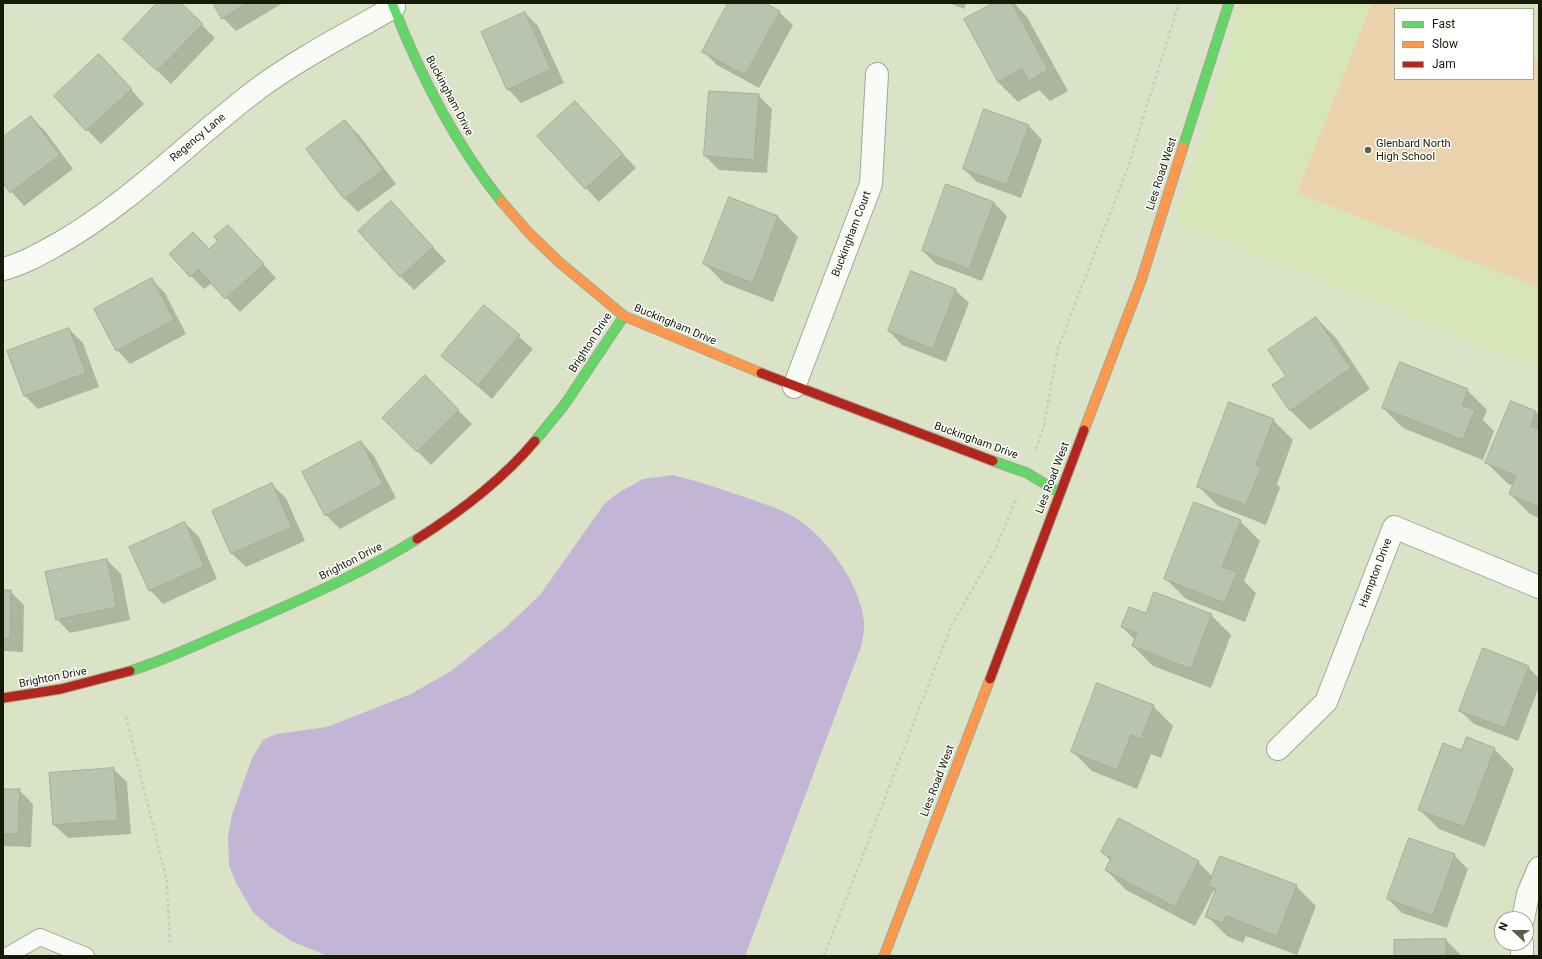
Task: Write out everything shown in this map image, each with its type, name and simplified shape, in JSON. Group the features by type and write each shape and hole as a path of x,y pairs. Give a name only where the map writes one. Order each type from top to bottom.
{"street":[{"name":"Lies Road West","path":"884,956 1141,281 1229,3"},
{"name":"Buckingham Drive","path":"393,5 405,37 434,95 464,149 482,177 508,210 529,233 559,262 624,316 689,345 794,387 1027,473 1060,493"},
{"name":"Regency Lane","path":"3,269 21,264 81,231 114,208 260,88 295,64 393,5"},
{"name":"Buckingham Court","path":"794,387 871,184 877,74"},
{"name":"Brighton Drive","path":"3,698 34,695 95,682 154,663 320,591 369,568 408,546 444,522 495,481 533,443 569,398 624,316"},
{"name":"Hampton Drive","path":"1278,749 1326,702 1394,527 1539,587"},
{"path":"1525,911 1528,894 1539,868"}],"lane":[{"path":"7,956 40,937 63,952 86,956"}],"path":[{"path":"126,717 166,882 170,945"}],"shaded area":[{"name":"Glenbard North High School","path":"1244,3 1539,3 1539,369 1176,221"},
{"path":"1372,3 1395,3 1408,8 1394,8 1394,80 1534,80 1534,58 1539,60 1539,288 1297,193"},
{"path":"672,475 703,483 766,505 786,512 798,519 824,542 843,567 857,595 862,609 864,622 861,647 745,956 328,956 291,941 270,927 253,912 236,883 229,865 228,837 232,815 252,758 263,740 276,734 327,727 411,694 451,671 506,627 540,595 605,503 618,493 643,479"}],"building":[{"path":"157,3 181,3 203,24 157,71 123,39"},
{"path":"213,3 247,3 222,19"},
{"path":"728,3 765,3 780,11 745,75 702,52"},
{"path":"994,3 1012,3 1048,70 1029,81 1022,69 998,82 964,19"},
{"path":"525,12 551,69 507,90 481,32"},
{"path":"99,54 132,89 86,131 54,96"},
{"path":"709,91 759,94 754,160 704,156"},
{"path":"575,101 623,154 585,189 537,136"},
{"path":"984,109 1029,125 1007,185 963,169"},
{"path":"31,116 60,155 10,193 3,183 3,137"},
{"path":"345,120 383,170 344,199 306,149"},
{"path":"946,184 994,202 969,269 922,251"},
{"path":"729,197 778,216 753,283 703,264"},
{"path":"391,201 433,247 400,277 358,231"},
{"path":"228,225 264,264 225,299 198,269 190,277 169,254 193,232 209,249 218,241 214,237"},
{"path":"911,271 956,289 933,349 888,331"},
{"path":"152,278 174,320 116,351 94,309"},
{"path":"484,305 520,335 478,386 441,356"},
{"path":"1316,317 1351,368 1290,411 1272,385 1286,376 1268,350"},
{"path":"69,328 86,373 24,396 7,351"},
{"path":"1400,362 1468,389 1462,405 1475,410 1463,440 1382,408"},
{"path":"425,375 459,410 417,452 382,418"},
{"path":"1511,401 1536,411 1531,426 1539,429 1539,507 1509,494 1516,476 1485,463"},
{"path":"1229,402 1274,419 1256,465 1261,467 1246,505 1197,487"},
{"path":"361,441 383,484 325,516 302,472"},
{"path":"272,483 292,527 231,554 212,511"},
{"path":"1194,502 1241,520 1222,567 1237,572 1225,603 1164,579"},
{"path":"185,522 204,566 149,591 129,547"},
{"path":"107,559 117,607 56,620 45,572"},
{"path":"3,590 11,590 10,639 3,639"},
{"path":"1154,592 1212,614 1191,669 1132,646 1137,633 1121,627 1129,607 1146,613"},
{"path":"1483,648 1529,666 1505,728 1459,711"},
{"path":"1097,683 1154,705 1141,739 1131,735 1117,770 1071,752"},
{"path":"1467,737 1495,748 1465,827 1418,810 1443,743 1461,750"},
{"path":"114,768 118,820 53,825 49,773"},
{"path":"3,789 20,789 18,834 3,834"},
{"path":"1119,818 1199,861 1175,907 1105,870 1111,858 1101,852"},
{"path":"1409,838 1455,854 1433,916 1387,899"},
{"path":"1220,856 1297,885 1277,936 1226,916 1223,923 1205,917 1216,889 1208,886"},
{"path":"1446,939 1446,956 1394,956 1394,940"}],"traffic: fast":[{"path":"392,3 414,55 439,106 468,155 501,201"},
{"path":"1183,147 1229,3"},
{"path":"535,441 565,404 624,316"},
{"path":"993,461 1027,473 1060,493"},
{"path":"130,671 174,655 311,595 376,563 417,539"}],"traffic: slow":[{"path":"1084,430 1141,281 1183,147"},
{"path":"501,201 529,233 559,262 624,316 761,373"},
{"path":"884,956 990,679"}],"traffic: jam":[{"path":"761,373 993,461"},
{"path":"990,679 1084,430"},
{"path":"417,539 449,518 480,494 509,469 535,441"},
{"path":"3,698 61,689 130,671"}],"place":[{"name":"Glenbard North High School","path":"1368,150"}]}
